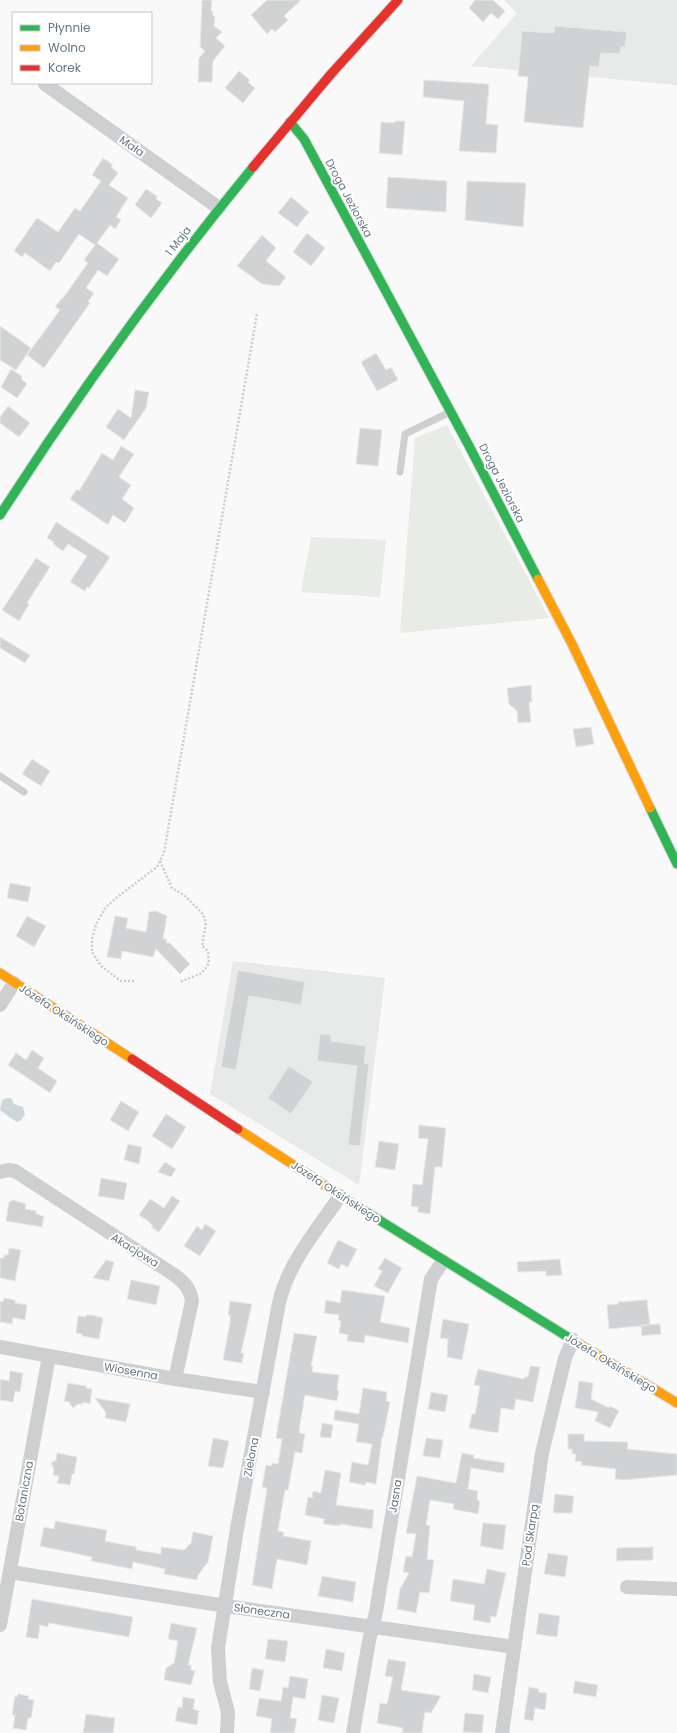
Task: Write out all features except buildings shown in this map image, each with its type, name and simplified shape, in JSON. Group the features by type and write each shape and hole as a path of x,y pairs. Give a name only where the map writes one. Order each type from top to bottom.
{"street":[{"name":"1 Maja","path":"0,515 22,480 126,331 219,208 344,59 398,0"},
{"name":"Mała","path":"45,84 219,208"},
{"name":"Droga Jeziorska","path":"290,122 304,139 451,412 572,644 677,864"},
{"name":"Józefa Oksińskiego","path":"0,973 340,1196 443,1261 677,1403"},
{"path":"0,1005 14,983"},
{"name":"Akacjowa","path":"0,1172 8,1170 15,1171 173,1274 185,1284 189,1289 192,1302 175,1379"},
{"name":"Zielona","path":"227,1733 228,1712 220,1682 218,1648 226,1606 238,1523 283,1288 296,1261 340,1196"},
{"name":"Jasna","path":"353,1733 369,1641 373,1627 432,1279 443,1261"},
{"name":"Pod Skarpą","path":"502,1733 542,1453 565,1358 573,1340"},
{"name":"Wiosenna","path":"0,1347 175,1379 263,1392"},
{"name":"Botaniczna","path":"0,1625 49,1356"},
{"name":"Słoneczna","path":"10,1572 226,1606 514,1647"},
{"path":"627,1587 677,1589"}],"lane":[{"path":"400,472 405,434 451,412"},
{"path":"0,776 24,792"}],"path":[{"path":"134,981 121,981 101,966 92,952 92,939 96,924 106,907 120,894 157,867 165,845 257,314"},
{"path":"160,861 172,888 184,896 204,914 206,922 202,946 208,951 209,963 202,972 180,982"}],"shaded area":[{"path":"504,0 677,0 677,85 471,66 517,13"},
{"path":"447,425 549,618 400,633 415,438"},
{"path":"311,537 386,540 380,597 301,592"},
{"path":"233,961 385,978 359,1185 210,1094"},
{"path":"11,1098 14,1104 23,1107 25,1115 21,1120 17,1122 0,1110 2,1100"}],"traffic: fast":[{"path":"290,122 304,139 468,444 538,579"},
{"path":"0,515 90,381 186,251 253,167"},
{"path":"650,808 677,864"},
{"path":"355,1205 571,1339"}],"traffic: slow":[{"path":"538,579 572,644 650,808"},
{"path":"0,973 132,1059"},
{"path":"238,1129 355,1205"},
{"path":"571,1339 677,1403"}],"traffic: jam":[{"path":"253,167 331,74 398,0"},
{"path":"132,1059 238,1129"}]}
